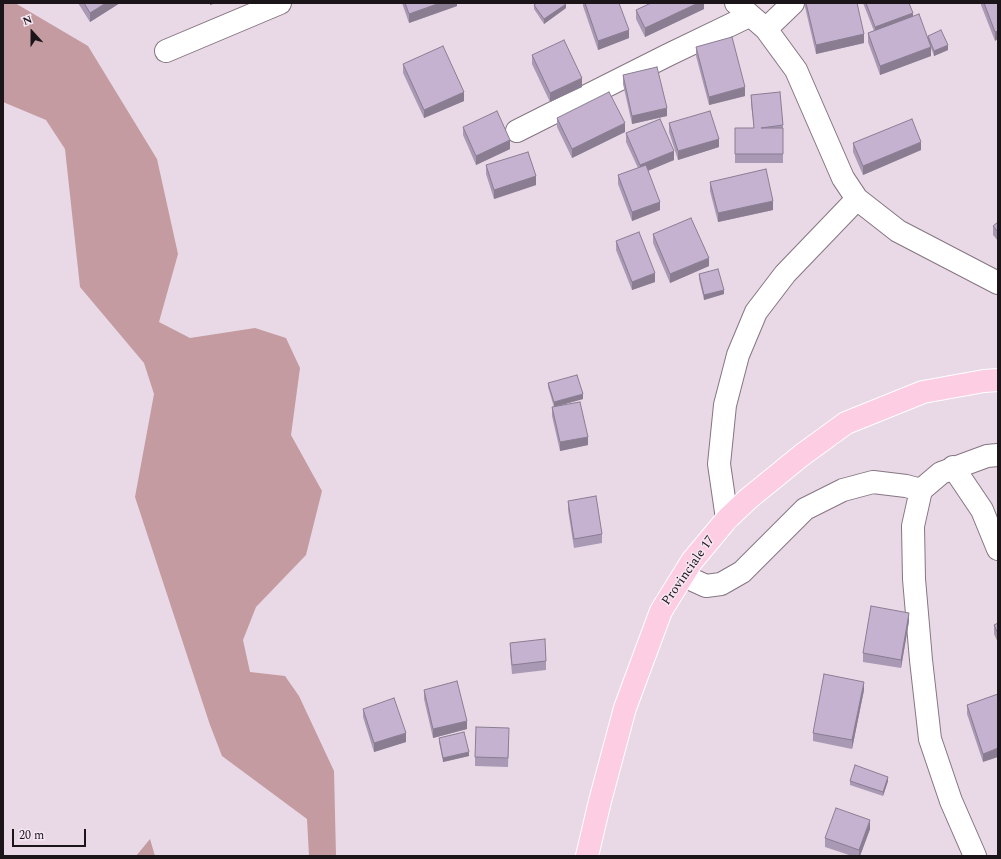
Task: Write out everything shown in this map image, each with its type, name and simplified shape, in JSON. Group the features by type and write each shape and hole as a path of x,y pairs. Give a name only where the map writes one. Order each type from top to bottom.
{"main road":[{"name":"Provinciale 17","path":"587,856 625,708 660,611 684,576 692,561 727,519 748,499 802,454 846,423 923,392 984,381 998,380"}],"street":[{"path":"166,51 280,3"},
{"path":"517,131 668,55 750,16 791,4"},
{"path":"750,16 796,70 843,178 858,199 898,231 998,282"},
{"path":"727,519 719,464 725,405 738,355 756,312 781,279 858,199"},
{"path":"975,856 951,801 930,739 921,660 914,572 913,526 921,490 941,473 953,467 987,456 998,455"},
{"path":"953,467 982,510 998,549"},
{"path":"684,576 706,586 722,584 742,572 805,509 843,490 873,482 906,486 921,490"}],"shaded area":[{"path":"3,3 15,3 88,46 157,159 178,254 159,322 190,338 255,328 286,338 300,368 291,435 322,491 306,555 256,607 243,640 250,672 285,676 299,696 334,771 336,856 309,856 307,819 222,756 210,725 135,497 154,394 144,363 80,287 65,149 46,120 3,102"},
{"path":"150,839 155,856 136,856"}],"building":[{"path":"84,3 106,3 90,13"},
{"path":"405,3 440,3 409,14"},
{"path":"537,3 566,4 544,19 534,5"},
{"path":"585,3 619,3 629,30 598,41"},
{"path":"651,3 698,3 645,28 636,10"},
{"path":"806,3 857,3 864,34 816,45"},
{"path":"866,3 909,3 913,13 875,27"},
{"path":"984,3 998,3 998,31 995,32"},
{"path":"919,14 931,47 880,66 868,33"},
{"path":"941,30 948,45 934,51 928,36"},
{"path":"732,37 745,87 709,97 696,47"},
{"path":"564,40 582,78 550,93 532,55"},
{"path":"443,46 464,92 424,110 403,64"},
{"path":"657,67 667,108 632,116 623,75"},
{"path":"609,92 625,123 572,149 557,118"},
{"path":"780,92 783,125 761,128 783,128 783,154 735,154 735,128 754,128 751,95"},
{"path":"497,111 510,140 476,156 463,127"},
{"path":"710,111 719,139 678,151 669,123"},
{"path":"660,119 674,151 640,165 626,133"},
{"path":"912,119 921,142 863,166 853,143"},
{"path":"528,152 536,176 494,190 486,165"},
{"path":"646,165 660,202 632,212 618,175"},
{"path":"766,169 773,201 718,213 710,182"},
{"path":"691,218 709,258 670,274 653,234"},
{"path":"998,222 998,232 993,226"},
{"path":"639,232 655,273 632,282 616,241"},
{"path":"718,269 724,290 704,295 699,274"},
{"path":"577,375 583,394 554,402 548,383"},
{"path":"580,402 588,437 560,442 552,407"},
{"path":"596,496 602,534 574,539 568,501"},
{"path":"871,606 909,613 901,660 863,653"},
{"path":"998,623 998,634 994,625"},
{"path":"545,639 546,661 512,665 510,643"},
{"path":"824,674 864,682 852,740 813,733"},
{"path":"457,681 467,721 433,729 424,690"},
{"path":"998,694 998,748 983,754 967,705"},
{"path":"394,698 406,733 374,743 363,709"},
{"path":"476,727 509,728 508,758 475,757"},
{"path":"464,732 469,752 443,758 439,738"},
{"path":"855,765 888,777 883,792 850,781"},
{"path":"836,808 870,820 859,850 825,838"}]}
